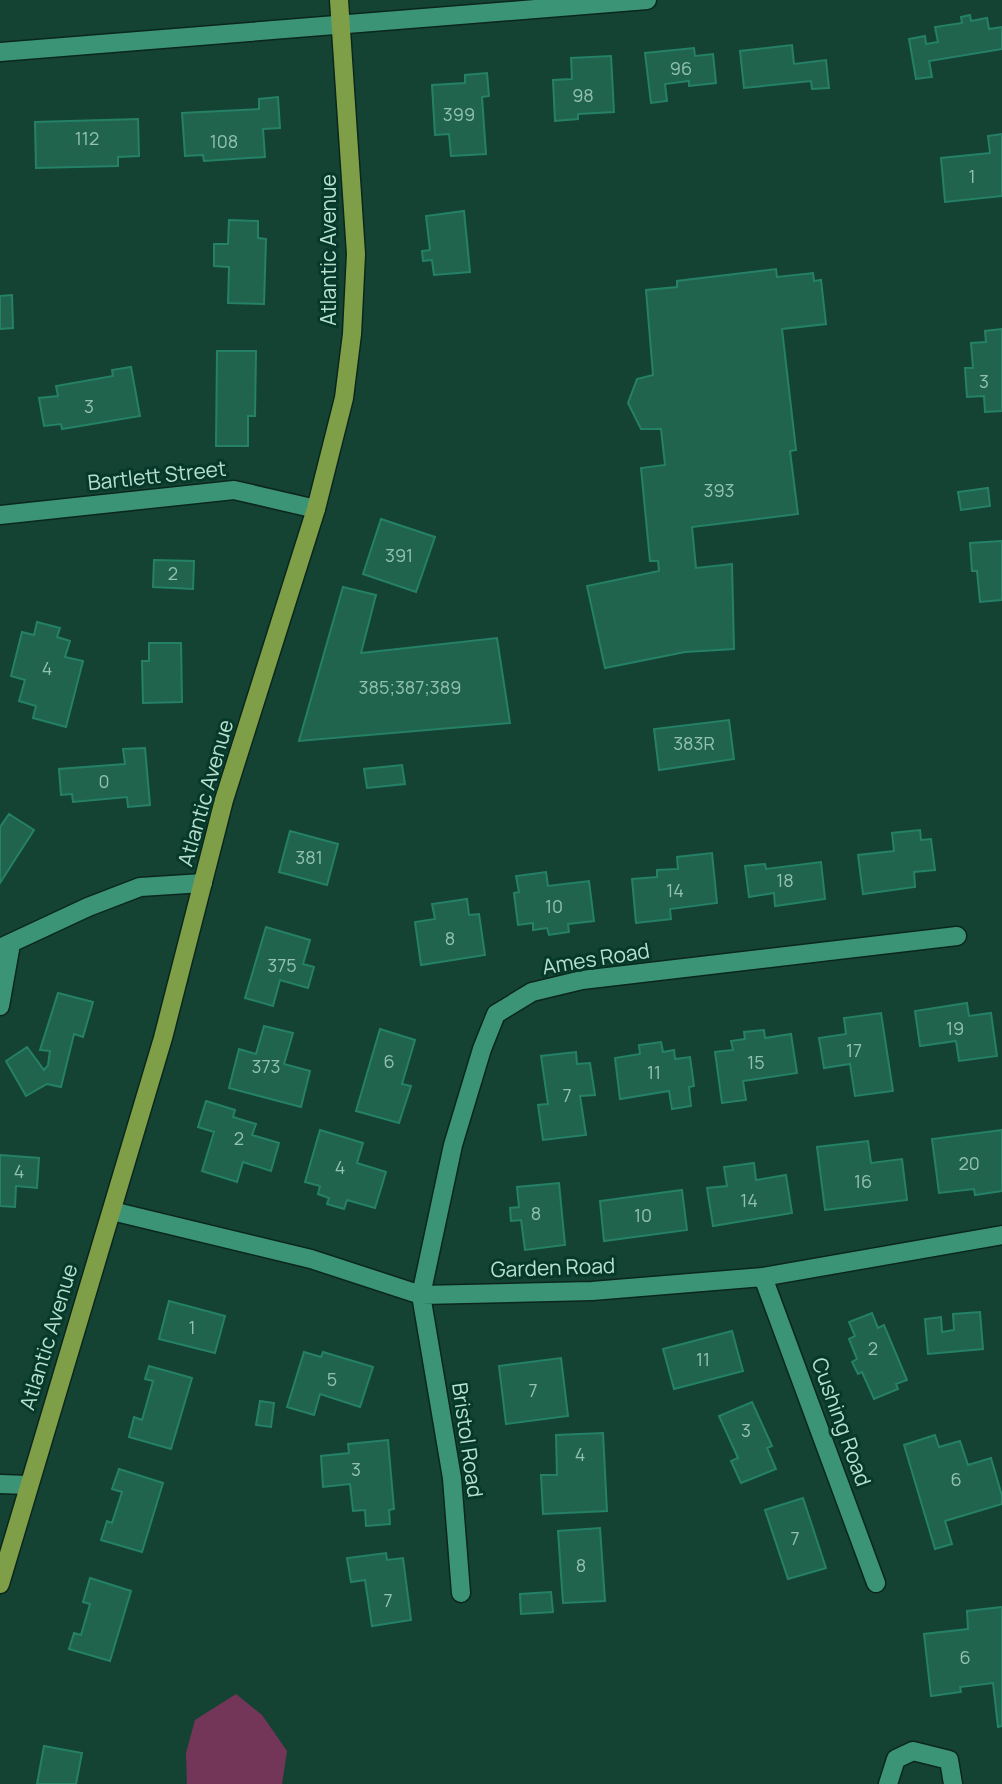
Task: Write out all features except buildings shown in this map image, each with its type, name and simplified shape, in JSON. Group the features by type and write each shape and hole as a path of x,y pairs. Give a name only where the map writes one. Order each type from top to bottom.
{"main road":[{"name":"Atlantic Avenue","path":"0,1584 163,1038 224,800 316,509 344,398 352,334 356,254 343,26 339,0"}],"street":[{"path":"0,52 639,0"},
{"name":"Bartlett Street","path":"0,515 234,490 316,509"},
{"path":"0,1006 5,946 88,907 140,887 203,883"},
{"name":"Ames Road","path":"421,1295 453,1145 482,1049 496,1014 532,992 582,980 957,936"},
{"name":"Garden Road","path":"112,1211 311,1259 421,1295 592,1291 763,1277 1002,1235"},
{"name":"Cushing Road","path":"763,1277 876,1583"},
{"name":"Bristol Road","path":"421,1295 452,1478 461,1593"},
{"path":"0,1484 28,1485"},
{"path":"888,1784 896,1759 914,1751 949,1760 953,1784"}],"shaded area":[{"path":"236,1694 262,1715 287,1751 282,1784 187,1784 186,1753 195,1720"}]}
